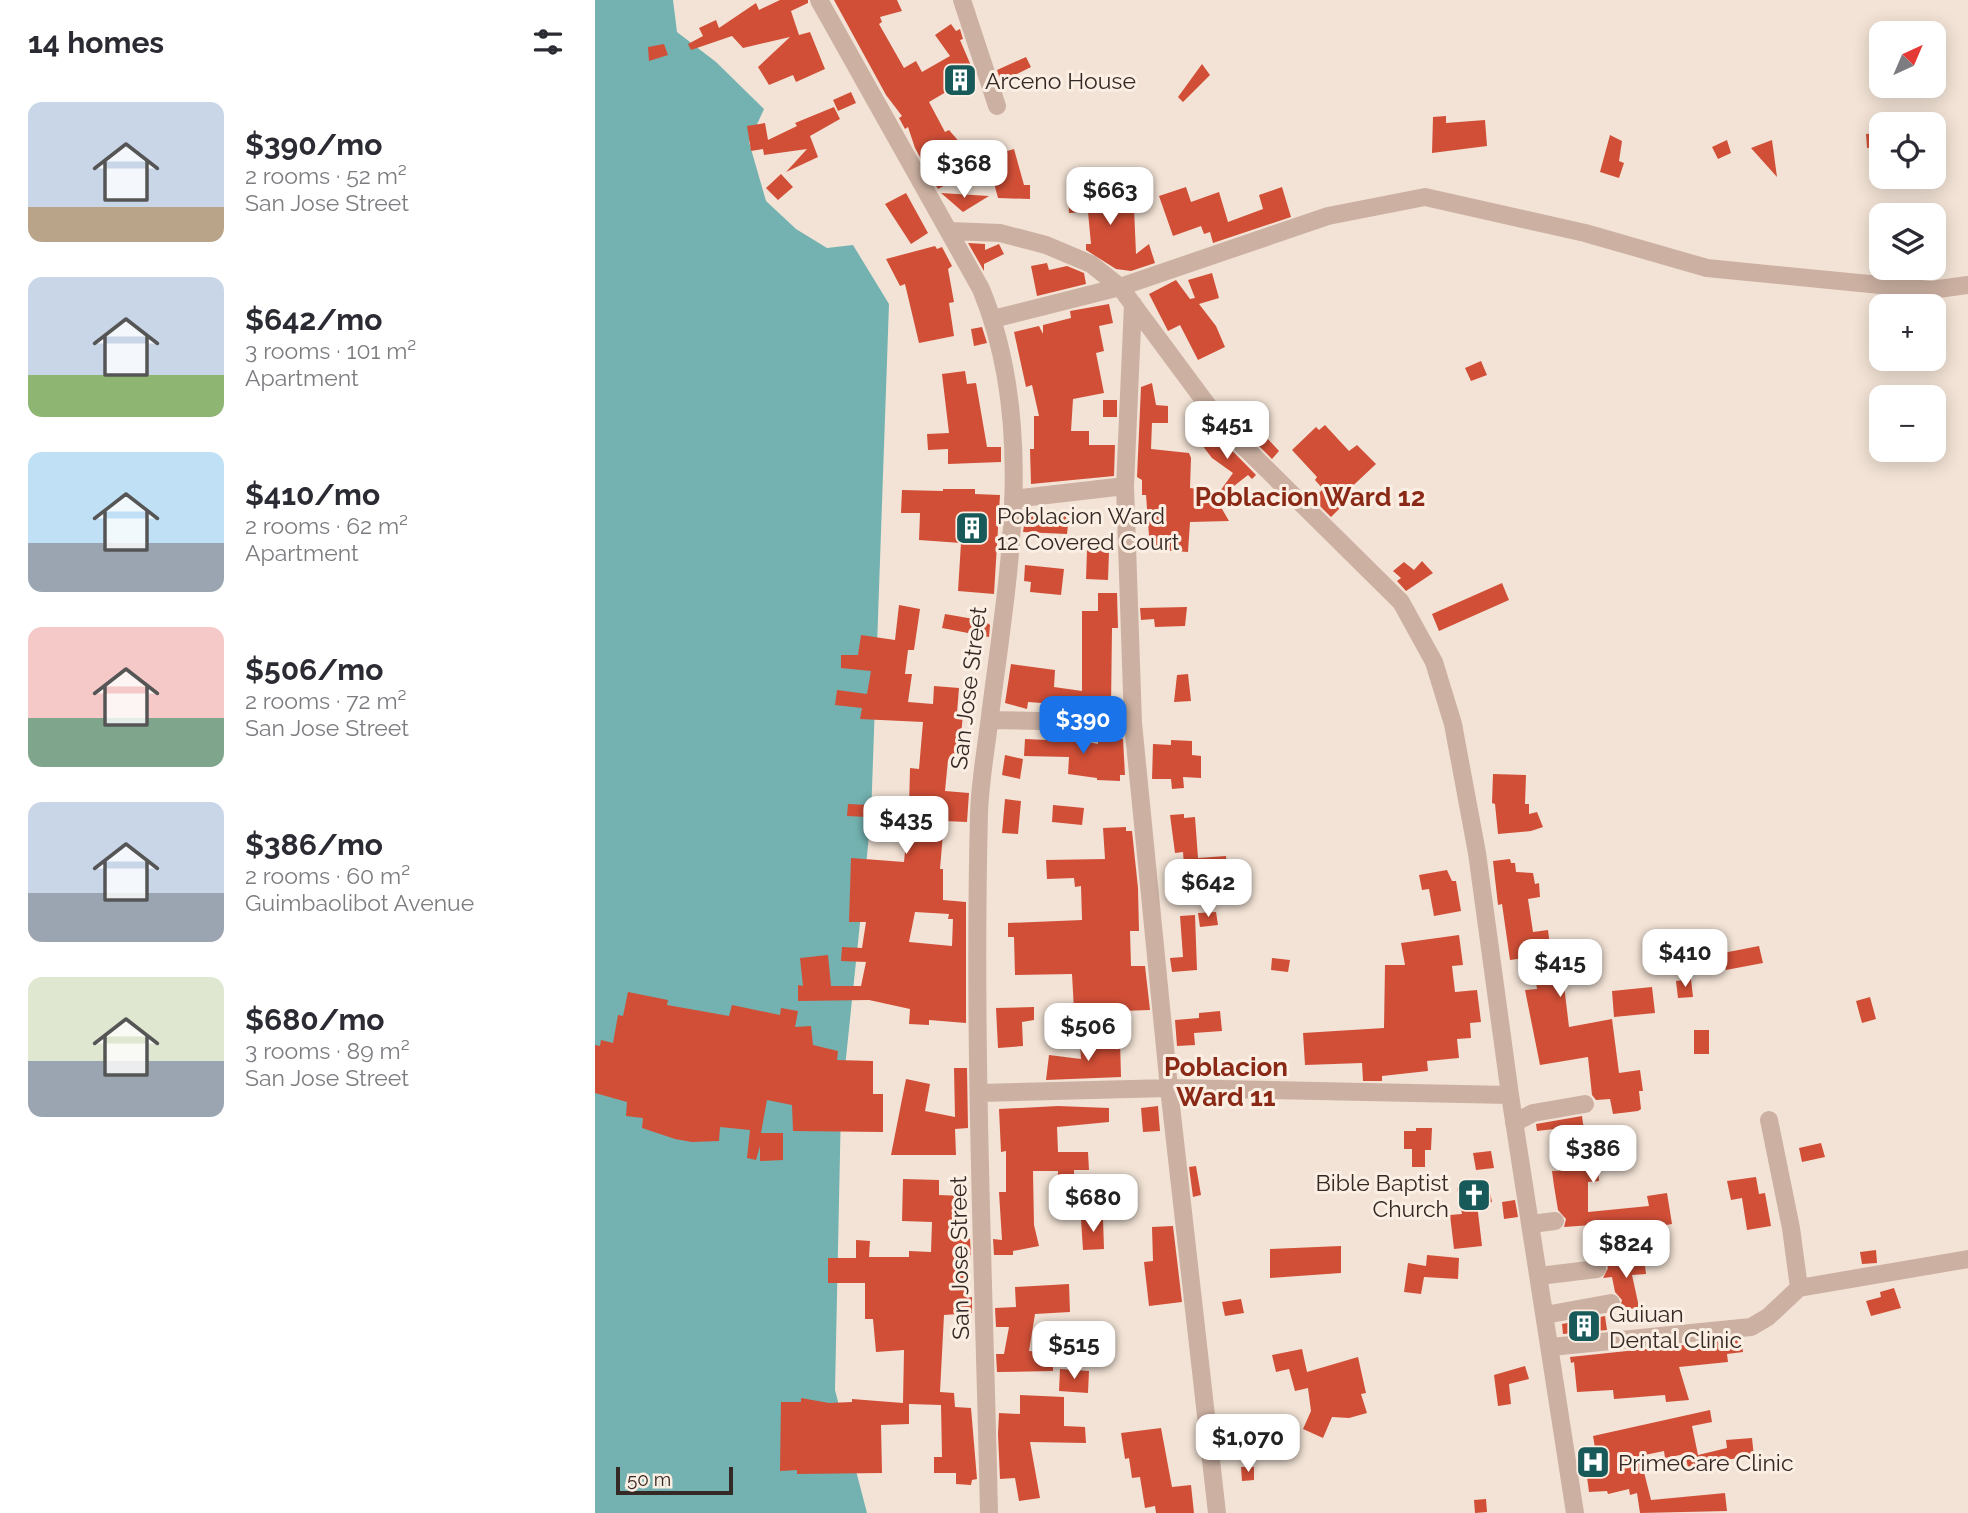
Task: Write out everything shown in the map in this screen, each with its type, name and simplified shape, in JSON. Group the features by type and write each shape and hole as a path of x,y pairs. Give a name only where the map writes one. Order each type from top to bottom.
{"street":[{"name":"San Jose Street","path":"819,0 951,231 993,319 1014,421 1013,527 979,810 980,1093 989,1513"},
{"path":"962,0 997,106"},
{"path":"993,319 1120,287 1328,216 1425,197 1585,233 1707,268 1931,290 1968,285"},
{"path":"951,231 1000,233 1046,245 1091,264 1120,287 1223,426 1401,602 1434,662 1453,724 1477,853 1510,1096 1575,1513"},
{"path":"1133,304 1125,486 1133,723 1169,1088 1217,1513"},
{"path":"1013,499 1125,486"},
{"path":"990,720 1133,723"},
{"path":"980,1093 1169,1088 1510,1096"},
{"path":"1514,1122 1533,1114 1585,1104"},
{"path":"1769,1120 1791,1228 1799,1288"},
{"path":"1531,1224 1555,1221"},
{"path":"1551,1347 1751,1326 1769,1317 1799,1288 1968,1259"},
{"path":"1539,1276 1597,1269"},
{"path":"1545,1315 1611,1303"}],"water":[{"path":"595,0 673,0 677,32 716,62 764,109 749,142 766,201 796,229 827,248 853,245 889,304 871,817 841,1106 835,1390 867,1513 595,1513"}],"building":[{"path":"780,0 808,0 808,3 791,11 799,35 810,32 825,69 796,82 793,75 769,85 758,67 790,37 743,48 732,36 691,50 688,44 703,36 699,28 716,20 719,28 756,3 759,10"},
{"path":"834,0 897,0 902,11 880,17 882,22 879,24 904,68 916,61 922,72 950,56 935,35 951,24 956,31 960,29 963,39 960,40 975,75 929,102 945,132 949,130 974,159 958,170 962,176 938,189 915,148 908,127 905,129 899,118 902,116 886,95"},
{"path":"664,44 668,55 649,61 648,47"},
{"path":"1026,57 1031,67 1001,82 997,70"},
{"path":"1202,64 1210,75 1183,102 1178,97"},
{"path":"851,92 856,103 838,111 833,100"},
{"path":"834,107 840,119 810,136 818,157 786,172 807,149 764,155 763,149 751,151 747,126 765,123 768,140 797,126 795,123"},
{"path":"1446,116 1446,123 1485,120 1487,146 1432,153 1433,117"},
{"path":"1866,134 1869,134 1869,148 1867,148"},
{"path":"1610,135 1622,141 1619,161 1624,163 1619,178 1600,172"},
{"path":"1727,140 1731,153 1718,159 1712,147"},
{"path":"1772,140 1777,177 1751,148"},
{"path":"1014,149 1024,185 1030,185 1030,199 998,198 987,157"},
{"path":"781,174 793,187 778,200 766,188"},
{"path":"1114,179 1115,203 1121,203 1121,209 1134,208 1136,254 1149,244 1155,263 1131,271 1116,269 1086,250 1086,244 1091,244 1088,212 1069,213 1068,191 1093,189 1092,181"},
{"path":"1186,187 1191,202 1219,192 1228,222 1263,209 1259,195 1282,187 1291,217 1213,243 1210,232 1204,234 1201,226 1173,236 1159,196"},
{"path":"906,193 928,233 911,244 885,204"},
{"path":"941,193 989,196 963,212"},
{"path":"968,243 985,244 985,250 999,244 1004,254 984,264 984,271"},
{"path":"935,246 937,249 942,247 952,266 948,269 954,302 949,303 954,336 919,343 905,284 900,286 886,259"},
{"path":"1047,263 1049,270 1067,266 1084,273 1086,284 1037,296 1031,266"},
{"path":"1212,273 1219,298 1199,304 1216,326 1225,347 1198,360 1180,325 1168,331 1149,294 1176,280 1190,299 1195,298 1188,280"},
{"path":"1109,304 1113,323 1099,326 1104,351 1096,353 1104,393 1073,399 1071,431 1089,431 1089,445 1115,445 1114,476 1031,484 1030,449 1034,449 1034,416 1039,416 1032,385 1026,387 1014,332 1039,326 1043,334 1043,325 1071,318 1070,311"},
{"path":"982,327 987,343 974,346 971,329"},
{"path":"1481,361 1487,375 1471,381 1465,368"},
{"path":"965,371 967,384 976,383 987,447 1001,447 1001,462 948,464 948,449 928,450 927,434 949,433 942,374"},
{"path":"1152,383 1156,405 1168,406 1168,423 1152,423 1151,449 1189,453 1190,488 1198,489 1197,504 1218,502 1229,521 1190,522 1188,552 1150,549 1146,495 1142,495 1142,480 1137,477 1141,387"},
{"path":"1103,400 1117,400 1117,417 1103,417"},
{"path":"1251,421 1279,451 1272,459 1243,430"},
{"path":"1325,425 1349,451 1357,445 1376,464 1342,496 1347,501 1331,517 1313,499 1323,489 1315,480 1317,477 1292,450 1316,427 1319,430"},
{"path":"1211,429 1256,475 1252,479 1248,475 1220,497 1218,494 1233,473 1212,458 1202,445"},
{"path":"975,489 975,494 1000,495 994,594 958,591 961,543 919,540 920,513 901,513 902,490"},
{"path":"1026,513 1069,515 1067,534 1023,532"},
{"path":"1087,550 1109,551 1108,580 1086,579"},
{"path":"1422,561 1433,573 1406,591 1397,581 1401,578 1393,571 1404,562 1414,570"},
{"path":"1025,565 1064,569 1061,595 1030,592 1031,582 1024,581"},
{"path":"1502,583 1509,600 1439,631 1432,614"},
{"path":"1098,593 1117,593 1118,628 1112,628 1111,708 1028,702 1027,709 1005,703 1011,664 1055,670 1054,687 1082,691 1082,611 1098,611"},
{"path":"899,605 920,609 914,650 908,650 905,674 912,674 908,702 933,704 934,686 959,688 957,713 963,714 960,746 969,747 967,762 948,760 945,791 969,793 967,822 944,821 940,869 943,869 943,900 966,902 966,1023 929,1020 929,1025 909,1024 910,1009 869,1000 798,1001 798,985 803,986 800,958 828,955 831,986 861,986 866,962 841,961 842,947 862,948 866,922 849,922 851,858 904,862 908,819 847,816 848,804 909,807 910,768 919,769 923,722 860,719 862,708 835,705 837,690 867,694 871,671 841,668 841,655 858,655 861,635 895,640","holes":["915,912 949,914 948,919 953,919 952,946 909,942"]},
{"path":"1187,607 1185,626 1155,627 1154,619 1141,620 1140,608"},
{"path":"945,614 985,621 990,625 989,637 942,628"},
{"path":"1188,674 1191,701 1174,702 1177,675"},
{"path":"1048,734 1098,744 1098,739 1123,739 1125,775 1120,775 1120,781 1097,780 1068,774 1069,757 1024,756 1025,739 1047,740"},
{"path":"1171,740 1192,741 1192,755 1201,756 1201,778 1183,777 1184,788 1172,789 1171,779 1152,779 1153,744 1171,745"},
{"path":"1005,755 1023,759 1020,779 1002,775"},
{"path":"1493,774 1526,775 1525,804 1529,804 1529,814 1537,812 1543,827 1531,831 1498,834 1495,804 1492,803"},
{"path":"1005,799 1021,801 1018,834 1002,833"},
{"path":"1053,805 1084,808 1082,825 1052,822"},
{"path":"1184,814 1184,818 1195,817 1198,858 1226,856 1227,870 1219,870 1219,877 1185,878 1183,852 1175,853 1170,815"},
{"path":"1126,827 1126,831 1132,831 1138,888 1139,931 1130,931 1131,966 1145,966 1150,1010 1120,1011 1120,1006 1089,1007 1090,1027 1075,1028 1072,974 1015,975 1014,937 1008,937 1008,923 1082,920 1081,886 1075,887 1074,878 1047,879 1046,860 1105,859 1103,828"},
{"path":"1510,859 1511,863 1515,863 1516,872 1533,873 1535,884 1539,883 1540,897 1528,899 1533,932 1548,930 1552,962 1575,959 1579,984 1564,985 1569,1027 1612,1019 1619,1073 1640,1070 1643,1091 1639,1091 1641,1109 1638,1111 1613,1114 1610,1099 1596,1100 1592,1095 1588,1057 1540,1065 1525,990 1537,989 1532,957 1510,960 1502,904 1498,905 1493,861"},
{"path":"1447,870 1452,881 1456,881 1461,911 1434,916 1429,889 1422,890 1419,875"},
{"path":"1216,912 1218,925 1200,927 1198,913"},
{"path":"1195,915 1197,970 1172,972 1170,958 1183,957 1180,916"},
{"path":"1459,935 1463,965 1452,966 1455,992 1477,990 1481,1022 1470,1023 1471,1038 1457,1039 1459,1058 1427,1061 1428,1071 1382,1076 1382,1081 1363,1081 1362,1063 1305,1065 1303,1033 1384,1028 1385,965 1405,965 1401,943"},
{"path":"1759,946 1763,963 1726,970 1723,953"},
{"path":"1272,958 1290,960 1288,972 1271,970"},
{"path":"1691,979 1693,997 1678,998 1676,981"},
{"path":"1652,987 1655,1013 1614,1017 1612,991"},
{"path":"628,992 668,1000 667,1005 729,1016 732,1005 780,1015 781,1008 798,1011 795,1027 811,1026 813,1045 838,1051 837,1060 873,1061 873,1094 883,1094 883,1132 793,1131 792,1105 767,1100 761,1133 783,1133 783,1160 760,1161 760,1146 756,1160 747,1158 750,1130 720,1127 719,1141 692,1142 642,1128 643,1118 626,1116 627,1102 595,1093 595,1045 600,1046 601,1040 613,1043 618,1015 623,1016"},
{"path":"1870,997 1876,1019 1862,1023 1856,1001"},
{"path":"1034,1007 1034,1020 1022,1022 1023,1046 998,1048 996,1008"},
{"path":"1220,1011 1222,1031 1194,1033 1195,1045 1177,1046 1175,1020 1199,1018 1199,1013"},
{"path":"1694,1030 1709,1030 1709,1054 1694,1054"},
{"path":"1120,1041 1121,1077 1046,1080 1049,1055 1081,1059 1080,1042"},
{"path":"954,1068 967,1068 968,1128 955,1129 956,1155 891,1155 906,1079 930,1084 925,1111 955,1117"},
{"path":"1058,1106 1109,1108 1109,1122 1057,1127 1058,1152 1088,1152 1089,1170 1074,1170 1074,1210 1057,1210 1058,1171 1033,1171 1034,1225 1039,1246 1013,1251 1013,1255 994,1255 993,1239 1002,1240 999,1192 1006,1192 1006,1151 1001,1152 999,1109"},
{"path":"1158,1106 1160,1131 1143,1132 1141,1108"},
{"path":"1582,1116 1589,1167 1598,1166 1599,1181 1588,1182 1588,1212 1649,1206 1647,1196 1667,1193 1672,1224 1630,1231 1629,1226 1593,1229 1592,1225 1564,1227 1566,1219 1558,1210 1552,1171 1559,1171 1554,1129 1537,1131 1536,1124"},
{"path":"1416,1128 1432,1128 1431,1150 1425,1150 1425,1167 1412,1167 1412,1149 1404,1149 1404,1131 1416,1131"},
{"path":"1821,1143 1825,1157 1802,1162 1799,1148"},
{"path":"1491,1151 1494,1168 1476,1170 1473,1153"},
{"path":"1196,1166 1201,1195 1193,1197 1189,1167"},
{"path":"1756,1177 1759,1194 1765,1193 1771,1226 1747,1230 1742,1198 1731,1200 1727,1181"},
{"path":"903,1179 939,1180 939,1195 964,1196 963,1236 970,1239 971,1255 968,1255 967,1298 972,1297 972,1313 944,1315 940,1392 954,1393 955,1407 971,1408 977,1479 972,1480 971,1485 956,1484 956,1473 934,1473 934,1457 942,1457 941,1405 909,1404 909,1424 881,1425 882,1473 797,1474 797,1470 780,1471 781,1402 801,1402 801,1398 829,1403 852,1402 852,1399 903,1403 904,1350 876,1352 873,1319 865,1319 865,1283 828,1283 828,1258 856,1258 856,1240 870,1241 869,1257 909,1257 909,1251 931,1252 932,1222 902,1221"},
{"path":"1488,1183 1492,1202 1477,1204 1482,1246 1454,1249 1450,1215 1462,1214 1457,1188"},
{"path":"1515,1200 1518,1217 1504,1219 1502,1202"},
{"path":"1103,1219 1104,1249 1083,1250 1081,1220"},
{"path":"1173,1226 1182,1302 1149,1306 1144,1262 1153,1261 1152,1227"},
{"path":"1341,1246 1341,1273 1270,1278 1270,1249"},
{"path":"1876,1250 1877,1263 1862,1264 1860,1252"},
{"path":"1427,1255 1459,1258 1458,1279 1424,1277 1421,1294 1404,1292 1408,1263 1426,1266"},
{"path":"1644,1258 1646,1274 1632,1275 1639,1307 1619,1312 1622,1300 1615,1292 1612,1277 1603,1278 1608,1268 1606,1262"},
{"path":"1069,1284 1070,1312 1035,1314 1029,1351 1053,1353 1053,1371 997,1372 996,1354 1004,1354 1009,1327 996,1327 995,1308 1016,1307 1015,1287"},
{"path":"1894,1288 1901,1308 1871,1316 1866,1301 1881,1297 1880,1292"},
{"path":"1241,1299 1244,1313 1225,1316 1222,1302"},
{"name":"Guiuan Dental Clinic","path":"1605,1316 1607,1330 1563,1334 1562,1324"},
{"path":"1741,1339 1743,1352 1727,1354 1728,1362 1679,1367 1689,1400 1666,1402 1665,1395 1614,1399 1613,1390 1577,1392 1574,1362 1571,1363 1570,1357"},
{"path":"1302,1349 1307,1372 1358,1357 1366,1393 1361,1394 1367,1413 1349,1418 1332,1417 1323,1438 1303,1429 1311,1411 1308,1388 1295,1391 1289,1369 1276,1372 1272,1355"},
{"path":"1525,1366 1529,1379 1509,1384 1511,1404 1498,1406 1494,1375"},
{"path":"1060,1369 1089,1371 1088,1393 1059,1391"},
{"path":"1020,1395 1064,1397 1064,1426 1085,1427 1086,1443 1030,1442 1040,1498 1019,1501 1015,1478 1000,1479 998,1434 999,1413 1020,1414"},
{"path":"1710,1410 1712,1422 1692,1426 1698,1455 1727,1448 1726,1440 1752,1438 1754,1457 1708,1461 1709,1470 1689,1472 1685,1454 1665,1458 1664,1451 1640,1456 1651,1500 1725,1493 1727,1511 1640,1513 1637,1493 1630,1495 1629,1489 1608,1494 1607,1491 1589,1492 1587,1477 1592,1477 1587,1456 1596,1454 1593,1436"},
{"path":"1161,1428 1172,1487 1191,1485 1194,1513 1156,1513 1155,1506 1145,1508 1140,1477 1132,1478 1129,1458 1125,1459 1121,1433"},
{"path":"1241,1467 1254,1467 1254,1480 1242,1481"},
{"path":"1486,1499 1487,1512 1475,1513 1474,1500"}],"place":[{"name":"Arceno House","path":"960,80"},
{"name":"Poblacion Ward 12 Covered Court","path":"972,528"},
{"name":"Bible Baptist Church","path":"1474,1195"},
{"name":"Guiuan Dental Clinic","path":"1584,1326"},
{"name":"PrimeCare Clinic","path":"1593,1462"}],"district":[{"name":"Poblacion Ward 12","path":"1310,497"},
{"name":"Poblacion Ward 11","path":"1226,1082"}]}
